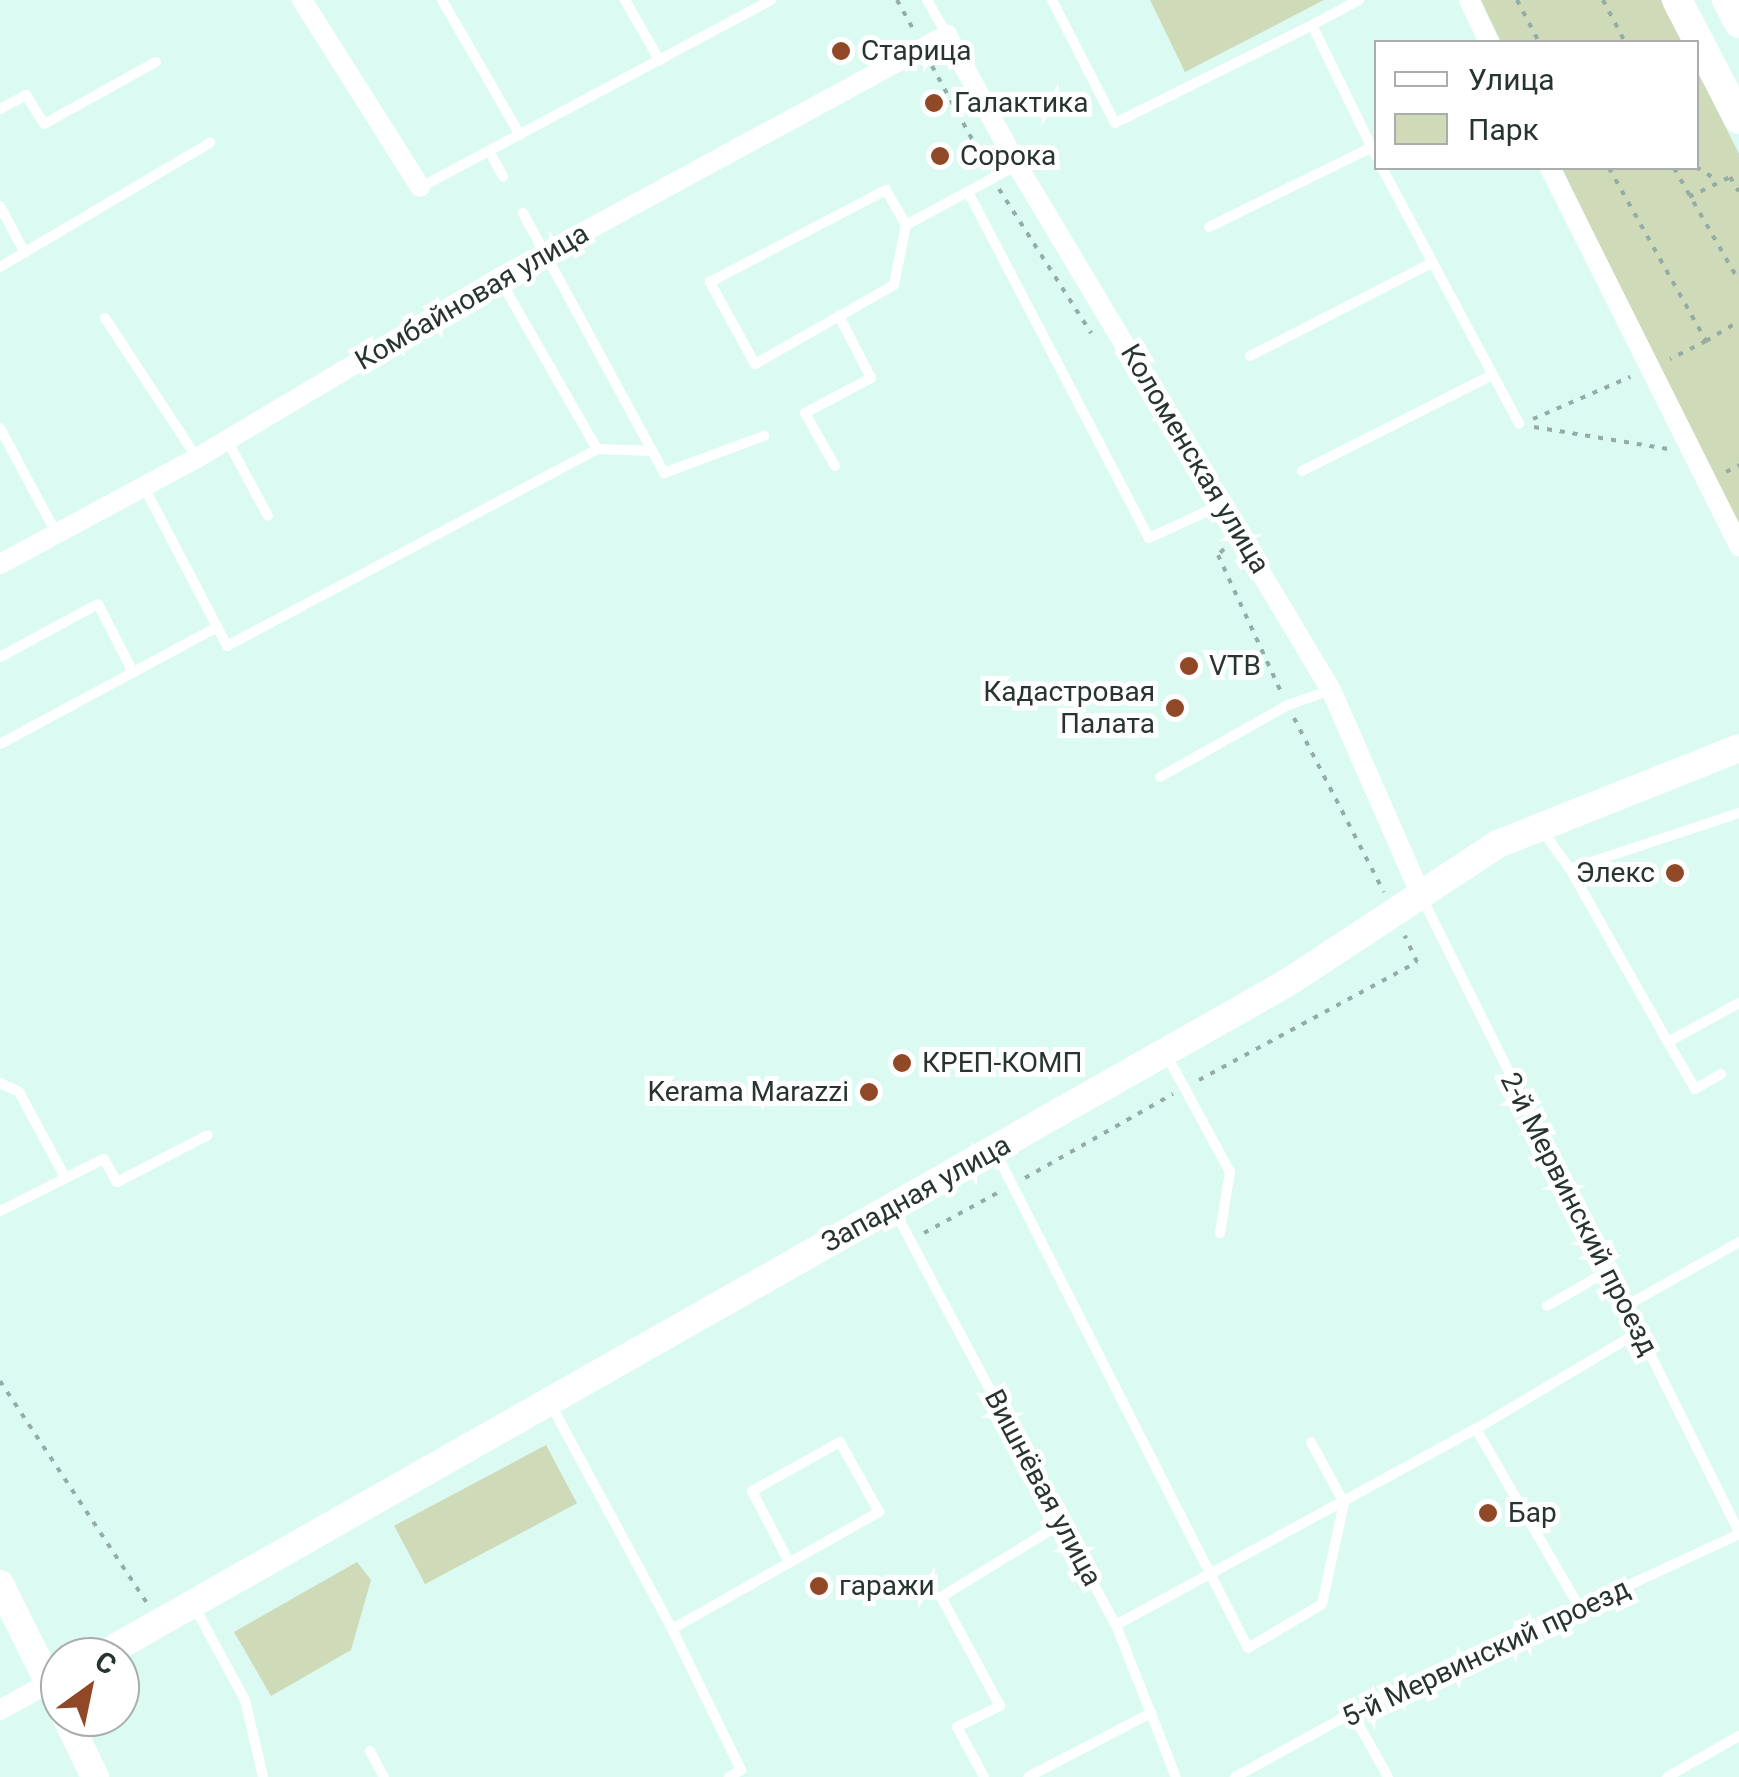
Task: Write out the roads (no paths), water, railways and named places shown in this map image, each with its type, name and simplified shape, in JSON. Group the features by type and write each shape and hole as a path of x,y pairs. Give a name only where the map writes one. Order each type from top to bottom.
{"main road":[{"path":"1677,0 1698,40"},
{"path":"1727,0 1739,23"},
{"path":"1699,42 1739,119"}],"street":[{"path":"302,0 420,187"},
{"path":"1469,0 1488,40"},
{"name":"Комбайновая улица","path":"0,564 197,458 499,278 947,34"},
{"name":"Коломенская улица","path":"947,34 1017,166 1224,503 1330,690 1421,894"},
{"path":"1551,170 1739,546"},
{"name":"Западная улица","path":"134,1637 1165,1053 1537,824 1739,748"},
{"path":"0,1584 40,1658"},
{"path":"0,1710 40,1694"},
{"path":"76,1737 95,1777"}],"lane":[{"path":"442,0 520,135"},
{"path":"625,0 660,61"},
{"path":"420,187 770,0"},
{"path":"927,0 947,34"},
{"path":"1052,0 1114,123 1358,0"},
{"path":"1210,227 1374,152 1312,25"},
{"path":"0,110 26,95 44,124 156,62"},
{"path":"0,266 210,144"},
{"path":"489,151 503,176"},
{"path":"906,225 1017,166"},
{"path":"1383,170 1519,424"},
{"path":"886,190 906,225 894,285 839,316 754,364 710,282 886,190"},
{"path":"968,192 1150,538 1203,509 1224,503"},
{"path":"0,206 26,253"},
{"path":"523,213 664,472 764,436"},
{"path":"1250,356 1432,263"},
{"path":"499,278 597,449"},
{"path":"835,466 805,413 871,378 839,316"},
{"path":"105,318 197,458"},
{"path":"1302,471 1492,375"},
{"path":"0,428 56,533"},
{"path":"227,440 268,516"},
{"path":"144,487 227,646 597,449 652,450"},
{"path":"0,657 98,604 133,672"},
{"path":"0,744 217,627"},
{"path":"1160,777 1288,705 1330,690"},
{"path":"1570,869 1739,813"},
{"path":"1537,824 1570,869 1695,1089 1721,1074"},
{"name":"2-й Мервинский проезд","path":"1421,894 1739,1533"},
{"path":"1668,1042 1739,1002"},
{"path":"1165,1053 1230,1172 1220,1233"},
{"path":"0,1083 19,1092 65,1177"},
{"path":"0,1211 104,1159 117,1182 208,1135"},
{"path":"994,1150 1248,1648 1322,1604 1344,1502 1311,1442"},
{"name":"Вишнёвая улица","path":"892,1208 1116,1624 1176,1777"},
{"path":"1626,1306 1739,1241"},
{"path":"1547,1306 1608,1271"},
{"path":"1116,1624 1476,1429 1639,1332"},
{"path":"548,1399 672,1629 743,1774 728,1777"},
{"path":"1476,1429 1581,1610"},
{"path":"672,1629 879,1512 840,1442 752,1491 790,1562"},
{"path":"984,1777 957,1726 1000,1706 941,1597 1062,1522"},
{"name":"5-й Мервинский проезд","path":"1235,1777 1352,1713 1581,1610 1739,1533"},
{"path":"192,1603 245,1700 264,1777"},
{"path":"1028,1777 1151,1713"},
{"path":"1352,1713 1388,1777"},
{"path":"1667,1777 1739,1736"},
{"path":"370,1751 384,1777"}],"place":[{"name":"Старица","path":"841,51"},
{"name":"Галактика","path":"934,103"},
{"name":"Сорока","path":"940,156"},
{"name":"VTB","path":"1189,666"},
{"name":"Кадастровая Палата","path":"1175,708"},
{"name":"Элекс","path":"1675,873"},
{"name":"КРЕП-КОМП","path":"902,1063"},
{"name":"Kerama Marazzi","path":"869,1092"},
{"name":"Бар","path":"1488,1513"},
{"name":"гаражи","path":"819,1586"}]}
